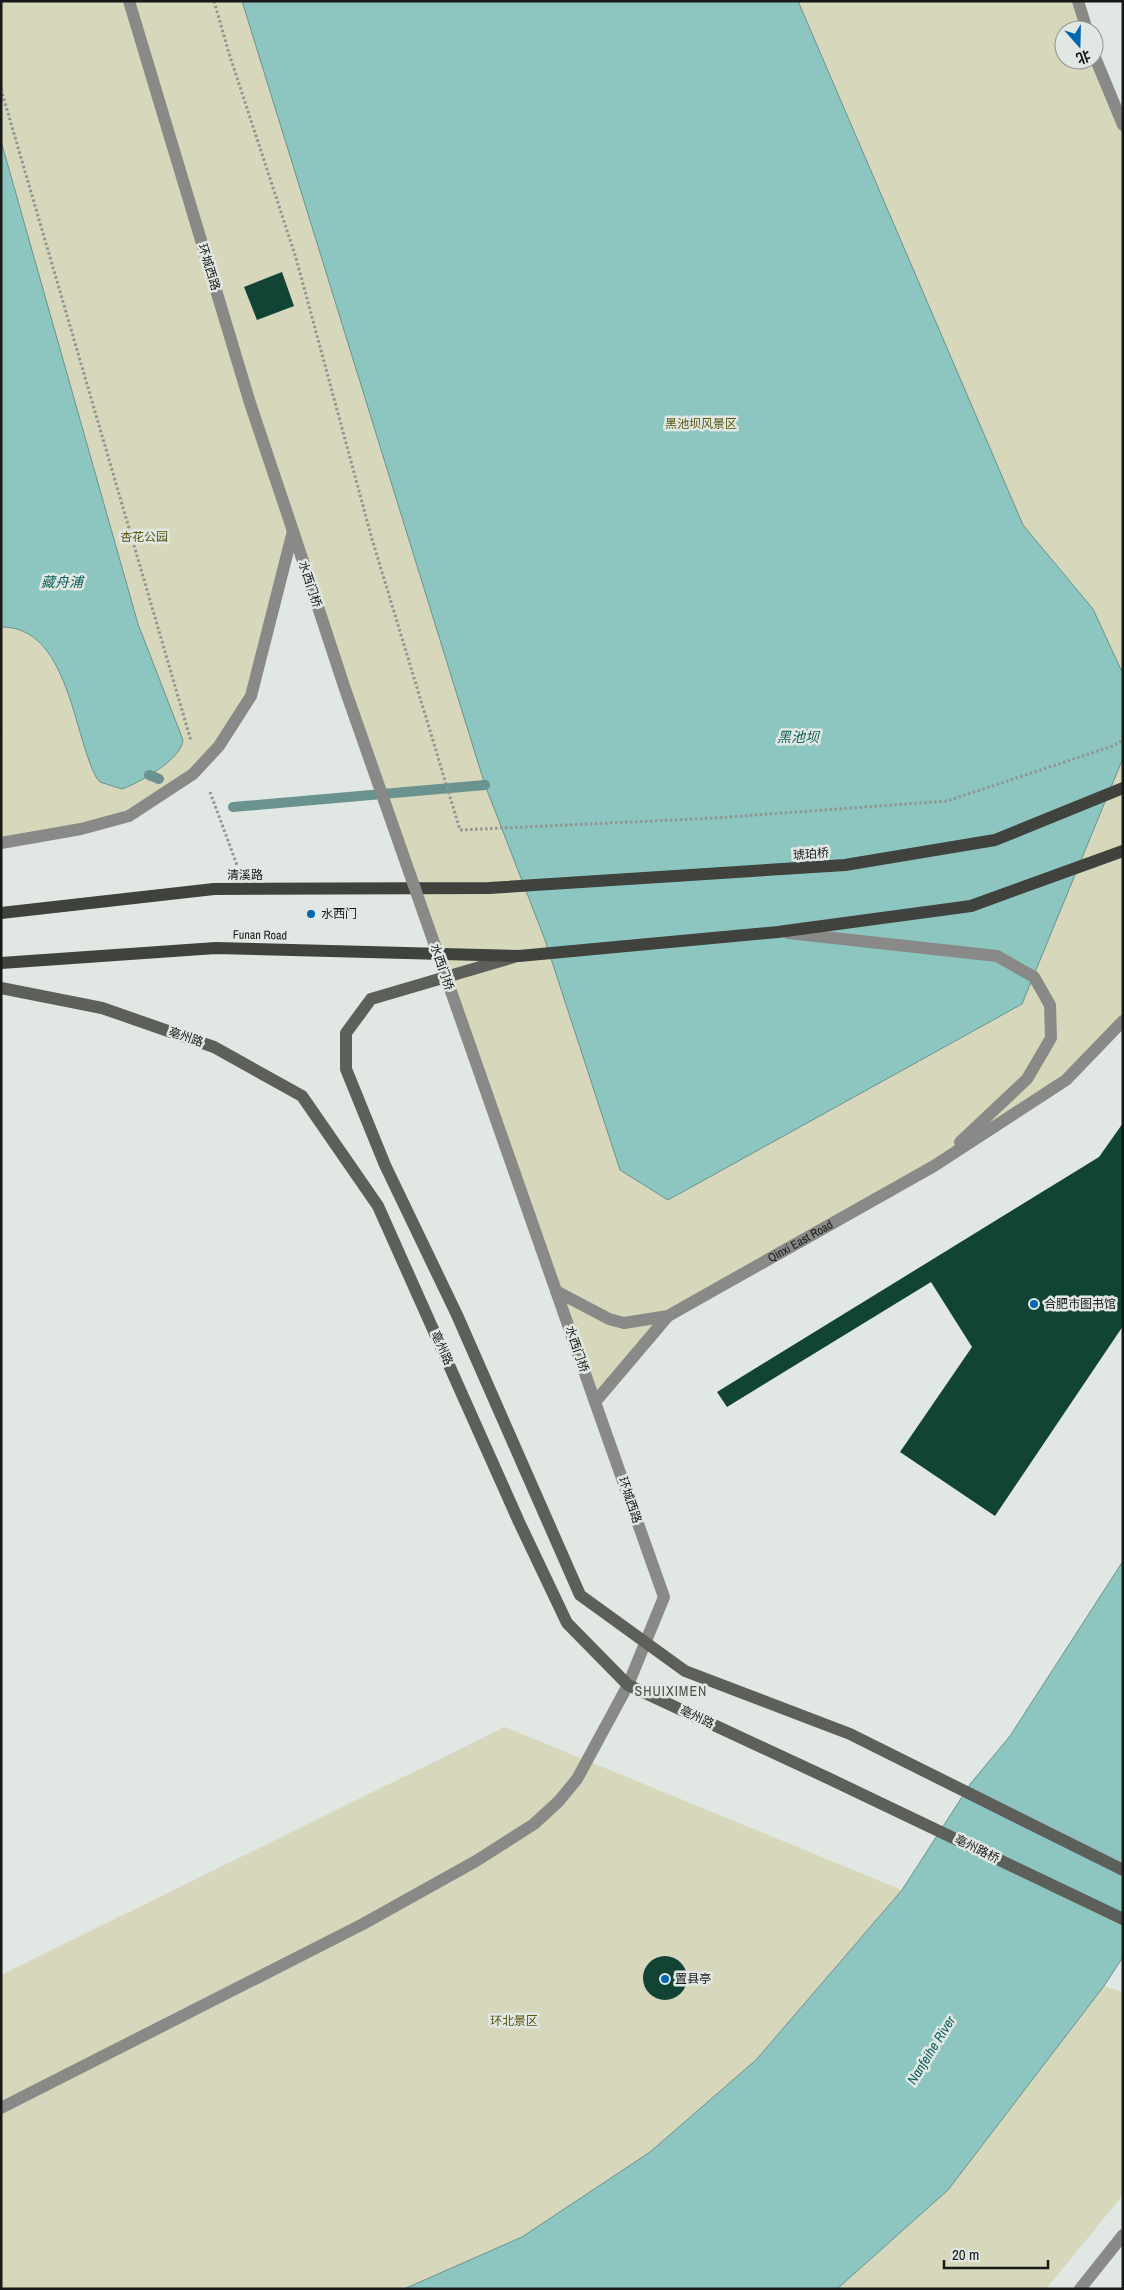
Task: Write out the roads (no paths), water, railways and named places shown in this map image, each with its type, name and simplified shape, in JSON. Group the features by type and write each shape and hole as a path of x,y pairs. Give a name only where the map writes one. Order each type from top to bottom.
{"main road":[{"name":"琥珀桥","path":"489,888 845,865 995,840 1123,788"},
{"path":"1123,851 971,906 778,932 519,956 371,999 346,1033 346,1069 385,1165 457,1315 580,1595 685,1672 850,1734 1123,1870"},
{"name":"清溪路","path":"1,913 214,889 489,888"},
{"name":"Funan Road","path":"1,963 216,948 519,956"},
{"name":"亳州路","path":"1,988 102,1008 214,1047 302,1096 378,1206 519,1522 567,1623 628,1685 830,1779"},
{"name":"亳州路桥","path":"830,1779 1123,1920"}],"street":[{"name":"环城西路","path":"129,1 248,394 293,531"},
{"path":"1078,1 1084,20"},
{"path":"1100,70 1123,125"},
{"path":"1,843 81,829 129,816 192,774 220,746 251,696 293,531"},
{"name":"水西门桥","path":"293,531 345,690 595,1402"},
{"path":"778,932 997,956 1034,977 1050,1005 1051,1038 1027,1079 934,1166"},
{"path":"934,1166 1066,1080 1123,1020"},
{"name":"Qinxi East Road","path":"668,1316 934,1166"},
{"path":"556,1291 609,1319 624,1323 668,1316"},
{"path":"595,1402 668,1316"},
{"name":"环城西路","path":"595,1402 664,1597 646,1643"},
{"path":"1,2108 363,1924 476,1861 534,1824 559,1801 577,1779 628,1685 646,1643"},
{"path":"1080,2289 1123,2235"}],"water":[{"name":"黑池坝","path":"242,1 798,1 1023,525 1093,609 1123,674 1123,758 1022,1004 668,1200 620,1170 545,940 485,785"},
{"name":"藏舟浦","path":"1,141 138,624 183,740 181,747 168,762 149,776 122,789 100,782 96,777 88,758 65,685 54,662 41,644 23,631 1,627"},
{"name":"Nanfeihe River","path":"1123,1561 1123,1957 1104,1986 948,2190 837,2289 404,2289 522,2237 650,2152 756,2060 902,1890 971,1783 1010,1736"}],"waterway":[{"path":"149,775 159,779"},
{"path":"233,807 485,785"}],"place":[{"name":"水西门","path":"311,914"},
{"name":"合肥市图书馆","path":"1034,1304"},
{"name":"置县亭","path":"665,1979"}],"district":[{"name":"SHUIXIMEN","path":"671,1691"}],"park label":[{"name":"黑池坝风景区","path":"701,424"},
{"name":"杏花公园","path":"144,537"},
{"name":"环北景区","path":"514,2021"}]}
